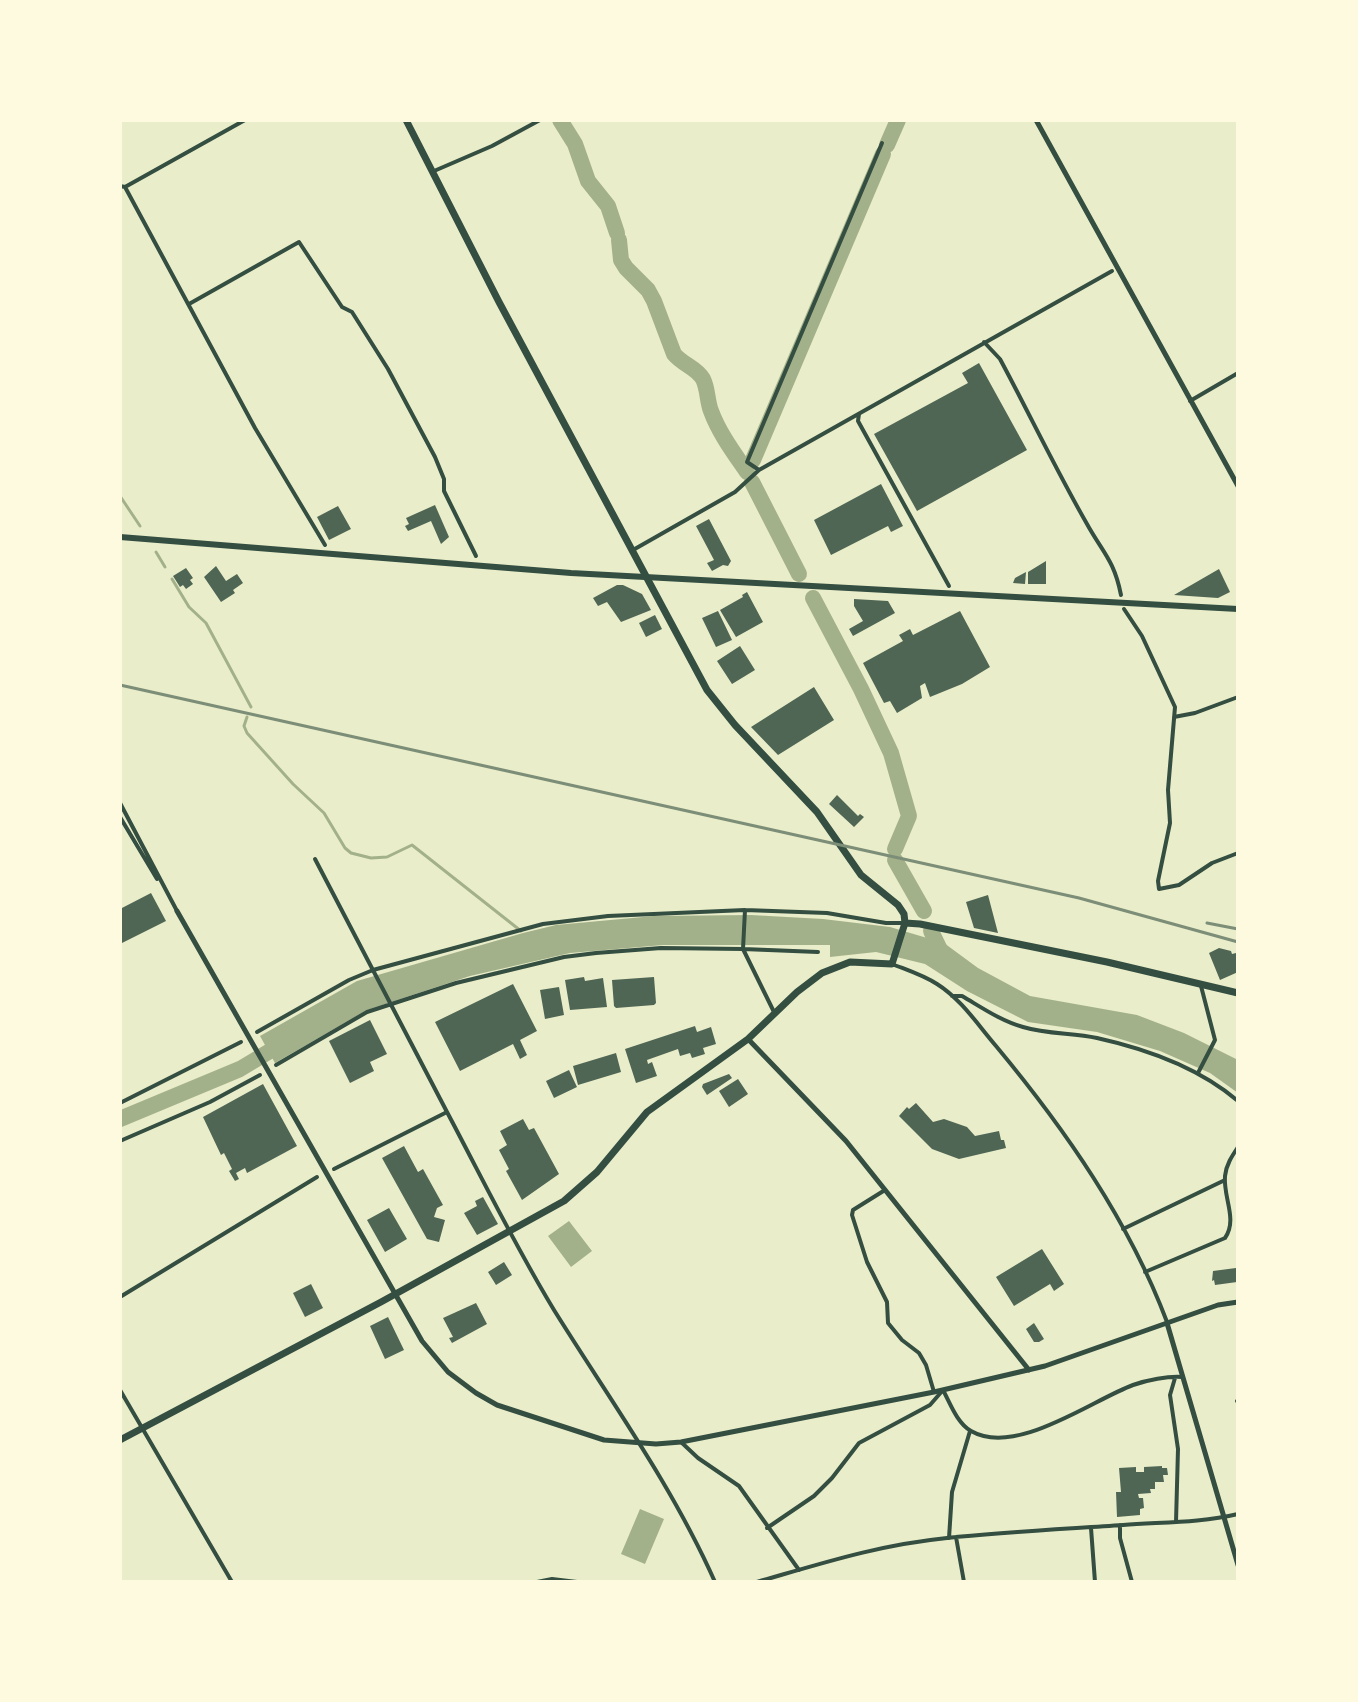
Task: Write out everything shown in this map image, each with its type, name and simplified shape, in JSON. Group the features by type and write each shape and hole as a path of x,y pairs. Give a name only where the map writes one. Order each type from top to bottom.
{"main road":[{"path":"120,1440 394,1295 575,1193 647,1112 748,1039 797,992 833,967 850,962 893,961 904,926 904,914 898,905 861,875 817,812 707,690 406,120"},
{"path":"120,537 571,573 1238,609"},
{"path":"904,926 920,924 1107,962 1238,993"}],"street":[{"path":"245,120 122,187 255,428 325,545"},
{"path":"432,172 492,146 540,120"},
{"path":"1036,120 1238,486"},
{"path":"759,470 747,462 882,143"},
{"path":"189,304 299,242 342,307 352,312 388,369 435,457 444,479 444,491 476,556"},
{"path":"631,551 735,492 759,470 1112,271"},
{"path":"984,342 1000,359 1088,527 1108,555 1121,595"},
{"path":"1190,401 1238,373"},
{"path":"859,412 858,421 949,586"},
{"path":"1124,609 1142,636 1175,707 1168,790 1170,823 1159,889 1179,885 1212,863 1238,853"},
{"path":"1174,717 1195,713 1238,697"},
{"path":"120,803 128,824 394,1295 434,1358 476,1393 497,1405 604,1440 641,1444 681,1442 1029,1370 1218,1305 1238,1302"},
{"path":"120,817 128,824"},
{"path":"315,859 509,1230 553,1307 677,1503 715,1582"},
{"path":"745,910 743,949 775,1014"},
{"path":"257,1032 349,980 373,970 543,924 608,916 745,910 827,913 904,926"},
{"path":"276,1065 367,1012 456,983 564,957 661,948 818,952"},
{"path":"893,961 923,976 952,996 1058,1125 1123,1229 1167,1323 1238,1565"},
{"path":"1198,1073 1215,1040 1200,984"},
{"path":"952,996 962,996 1020,1026 1130,1047 1198,1073 1238,1101"},
{"path":"748,1039 846,1141 1029,1370"},
{"path":"120,1103 241,1042"},
{"path":"120,1141 210,1102 260,1075"},
{"path":"334,1169 447,1112"},
{"path":"1145,1272 1225,1238 1231,1230 1225,1180 1227,1165 1238,1147"},
{"path":"120,1297 317,1177"},
{"path":"1123,1229 1225,1180"},
{"path":"885,1190 853,1210 852,1215 867,1262 887,1302 888,1323 902,1340 919,1353 934,1392"},
{"path":"1176,1377 1170,1395 1178,1449 1176,1522"},
{"path":"943,1390 961,1422 970,1431 998,1438 1048,1428 1135,1384 1183,1377"},
{"path":"120,1390 232,1582"},
{"path":"767,1528 814,1496 859,1443 930,1405 943,1390"},
{"path":"949,1538 952,1492 970,1431"},
{"path":"681,1442 698,1458 739,1486 799,1570"},
{"path":"757,1582 885,1546 956,1537 1200,1522 1238,1514"},
{"path":"1120,1525 1120,1538 1132,1582"},
{"path":"1091,1528 1095,1582"},
{"path":"956,1537 964,1582"},
{"path":"537,1582 577,1582"}],"shaded area":[{"path":"751,915 890,927 944,943 978,968 1030,996 1137,1015 1184,1033 1238,1060 1238,1093 1210,1073 1160,1051 1097,1032 1028,1022 967,991 925,964 876,952 830,957 830,945 663,945 570,953 470,976 367,1010 275,1063 260,1036 357,981 523,933 556,925 654,916"},
{"path":"569,1221 592,1251 571,1267 548,1236"},
{"path":"640,1509 664,1519 645,1564 621,1554"}],"building":[{"path":"979,363 1027,450 917,511 874,434 968,383 962,373"},
{"path":"881,484 903,526 891,532 888,526 831,555 814,520"},
{"path":"435,505 449,537 441,544 431,521 408,531 405,526 409,524 406,518"},
{"path":"338,506 351,529 329,540 317,517"},
{"path":"709,519 731,561 728,566 723,565 712,571 707,563 714,560 696,526"},
{"path":"1046,561 1046,584 1028,584 1028,572"},
{"path":"216,566 226,581 237,574 243,583 221,602 204,577"},
{"path":"186,568 193,578 190,580 193,584 186,589 183,585 180,587 173,576"},
{"path":"1219,569 1230,592 1218,598 1174,595"},
{"path":"1026,572 1025,584 1013,583 1015,578"},
{"path":"617,585 642,594 651,610 621,622 607,602 598,606 593,598"},
{"path":"747,592 763,622 736,637 720,610"},
{"path":"854,599 888,601 895,613 853,636 849,629 863,621 854,606"},
{"path":"718,611 732,640 716,647 702,618"},
{"path":"960,611 990,667 962,684 930,697 925,683 920,686 922,698 897,713 890,701 884,703 863,663 903,641 899,635 910,629 913,635"},
{"path":"655,615 662,629 646,637 639,623"},
{"path":"740,646 755,670 732,684 717,661"},
{"path":"814,687 834,720 778,755 751,727"},
{"path":"837,795 858,816 864,817 854,827 829,804"},
{"path":"151,893 166,921 120,944 120,909"},
{"path":"988,895 998,933 974,928 966,902"},
{"path":"1219,948 1236,953 1238,957 1238,972 1220,980 1209,953"},
{"path":"584,977 585,981 603,978 607,1007 570,1010 565,980"},
{"path":"654,977 654,1005 614,1006 612,980"},
{"path":"513,984 537,1031 520,1040 527,1055 520,1059 513,1044 460,1071 435,1022"},
{"path":"559,987 564,1015 545,1019 540,990"},
{"path":"370,1020 387,1054 370,1062 374,1071 350,1083 329,1041"},
{"path":"695,1026 697,1032 711,1027 716,1044 703,1048 705,1054 692,1058 690,1053 680,1056 678,1049 647,1060 648,1064 652,1062 657,1076 636,1083 625,1049"},
{"path":"616,1053 621,1072 578,1085 573,1066"},
{"path":"569,1070 577,1087 554,1098 546,1081"},
{"path":"729,1074 732,1078 707,1095 703,1084"},
{"path":"738,1079 748,1094 729,1107 719,1091"},
{"path":"263,1084 297,1146 247,1173 245,1168 236,1173 239,1179 235,1181 224,1153 221,1155 203,1117"},
{"path":"916,1103 933,1122 944,1119 967,1127 975,1136 999,1131 1006,1148 959,1159 932,1149 899,1116"},
{"path":"523,1119 529,1130 534,1128 559,1174 522,1200 506,1171 509,1169 499,1150 507,1145 500,1131"},
{"path":"404,1146 418,1172 423,1169 443,1205 437,1208 434,1217 445,1220 439,1242 427,1239 382,1158"},
{"path":"483,1197 498,1224 477,1235 464,1213 477,1206 475,1201"},
{"path":"389,1208 407,1239 385,1252 367,1220"},
{"path":"1042,1249 1064,1284 1054,1291 1050,1284 1014,1306 996,1277"},
{"path":"504,1262 512,1275 496,1285 488,1272"},
{"path":"1236,1268 1237,1282 1215,1285 1212,1281 1213,1271"},
{"path":"311,1284 323,1308 305,1317 293,1293"},
{"path":"476,1303 487,1324 452,1343 449,1338 453,1337 443,1318"},
{"path":"388,1317 404,1350 385,1359 370,1326"},
{"path":"1034,1323 1044,1339 1039,1342 1034,1342 1026,1329"},
{"path":"1136,1467 1136,1472 1144,1472 1144,1467 1167,1468 1168,1475 1163,1475 1164,1482 1155,1482 1151,1493 1138,1494 1139,1498 1143,1498 1144,1508 1140,1509 1140,1515 1117,1517 1116,1492 1121,1492 1119,1468"}],"waterway":[{"path":"560,120 575,144 588,181 608,206 617,233"},
{"path":"887,145 898,120"},
{"path":"753,460 883,154"},
{"path":"619,240 621,260 648,290 674,354 703,379 714,419 747,472"},
{"path":"752,482 799,574"},
{"path":"120,496 140,526"},
{"path":"156,552 165,567"},
{"path":"172,579 189,607 206,623 251,707"},
{"path":"813,598 891,753 909,816 895,849"},
{"path":"247,717 244,726 247,733 324,813 351,853 371,858 387,857 412,845 521,931"},
{"path":"895,860 924,911"},
{"path":"931,931 944,958"},
{"path":"120,1119 240,1069 285,1042"}],"railway":[{"path":"120,685 1079,898 1238,942"},
{"path":"1207,923 1238,929"}]}
